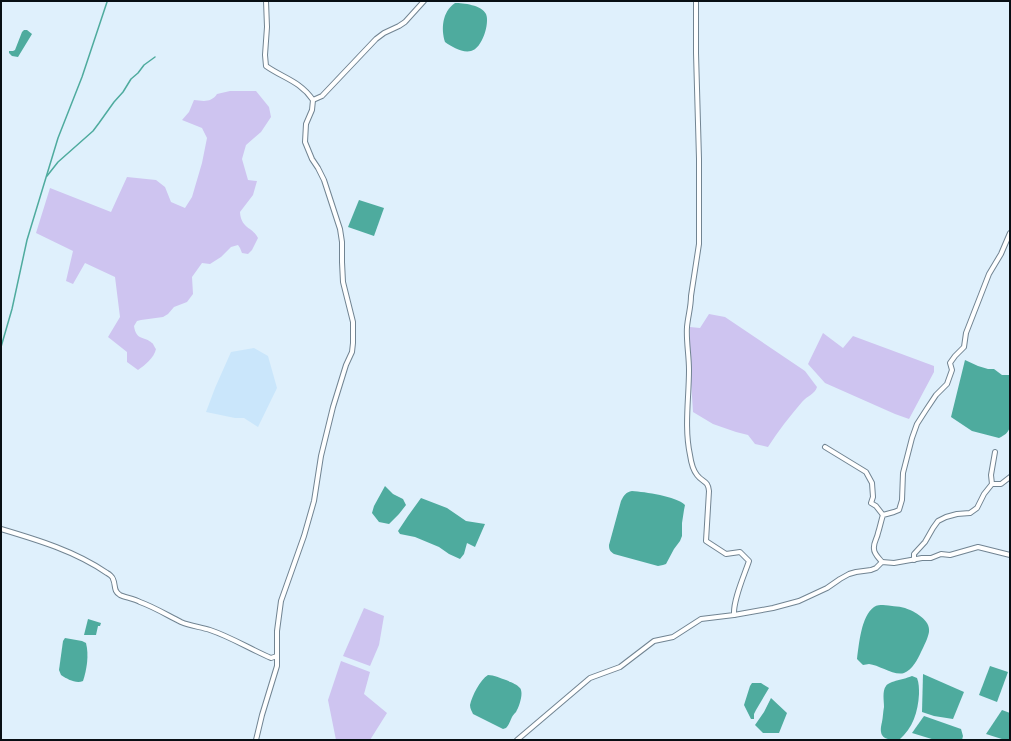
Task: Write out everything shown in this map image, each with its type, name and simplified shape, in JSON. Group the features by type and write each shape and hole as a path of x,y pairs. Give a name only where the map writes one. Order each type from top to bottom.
{"street":[{"path":"256,740 277,666 278,620 281,601 304,536 314,501 323,449 333,407 346,365 352,352 353,343 353,322 343,282 342,242 340,229 324,180 312,159 305,142 306,124 312,110 312,100 303,88 292,80 275,73 266,66 266,1"},
{"path":"312,100 322,96 376,40 384,33 400,26 424,1"},
{"path":"696,1 699,136 699,244 687,330 689,369 687,435 694,470 698,477 707,483 709,491 706,541 726,554 740,552 749,561 736,600 734,615"},
{"path":"883,515 899,510 902,500 903,473 910,444 915,431 936,395 947,384 952,370 950,363 964,347 966,333 987,279 1001,254 1010,233"},
{"path":"825,447 866,472 872,483 873,496 871,503 876,506 883,515"},
{"path":"914,560 914,554 925,542 938,521 957,514 970,513 977,508 984,494 992,484 991,475 996,452"},
{"path":"992,484 1001,484 1010,477"},
{"path":"882,562 875,552 874,541 877,538 883,515"},
{"path":"1,529 66,550 86,561 113,578 115,590 120,595 146,604 182,622 208,629 226,636 271,658 277,656"},
{"path":"517,740 590,678 620,667 654,641 673,637 701,619 774,608 799,601 828,588 849,574 871,570 876,568 882,562 894,563 932,558 941,554 950,555 978,548 1010,555"}],"shaded area":[{"path":"455,3 467,4 481,8 486,14 487,23 482,41 479,46 471,51 454,48 445,42 443,26 445,16 447,11"},
{"path":"24,30 27,30 32,34 18,57 12,56 9,51 15,50"},
{"path":"230,91 256,91 269,107 271,117 261,132 246,145 242,159 248,180 257,181 253,195 240,212 241,218 245,225 256,234 258,238 252,250 248,254 242,253 238,245 231,247 221,257 210,264 202,263 192,277 193,294 187,302 174,307 163,317 137,321 134,326 137,334 152,343 156,349 146,364 138,370 127,362 127,352 108,337 120,317 115,277 85,263 73,284 66,281 73,251 36,233 50,188 111,212 127,177 156,180 165,187 171,202 185,208 192,197 202,163 207,138 202,128 182,120 189,112 194,100 209,100 217,94"},
{"path":"359,200 384,208 374,236 348,227"},
{"path":"709,314 725,317 805,371 817,387 815,391 804,400 793,413 768,447 755,444 748,435 713,424 693,412 689,349 690,327 700,328"},
{"path":"823,333 843,348 853,336 934,366 934,372 909,419 825,383 808,364"},
{"path":"254,348 268,356 277,388 258,427 244,418 235,418 206,412 231,352"},
{"path":"965,360 978,366 994,369 1002,375 1010,375 1010,427 1006,434 999,438 972,431 951,417"},
{"path":"385,486 393,494 403,499 406,505 389,524 379,522 372,513 374,506"},
{"path":"632,491 652,493 668,497 685,505 682,523 682,536 666,564 658,566 614,554 610,549 609,545 621,501 625,494"},
{"path":"421,498 447,508 466,521 485,524 475,547 467,543 464,554 460,559 439,547 415,537 400,534 398,531"},
{"path":"877,605 902,607 913,611 925,620 929,628 928,637 918,658 912,667 904,673 900,674 891,672 869,664 863,665 857,659 861,631 866,617 874,607"},
{"path":"364,608 384,616 379,645 370,666 343,656"},
{"path":"88,619 101,623 100,626 98,626 96,635 84,635"},
{"path":"65,638 86,643 87,662 83,681 75,681 61,675 59,670 63,641"},
{"path":"341,661 370,672 364,694 387,713 370,740 336,740 328,700"},
{"path":"990,666 1008,672 997,702 979,695"},
{"path":"923,674 964,692 953,719 934,716 922,712"},
{"path":"488,675 513,683 521,690 521,700 517,710 507,727 503,729 473,714 470,708 474,693"},
{"path":"912,676 917,678 919,688 914,719 908,730 899,740 887,739 883,737 881,730 885,688 890,683"},
{"path":"752,683 761,683 769,688 754,714 754,719 751,719 744,705"},
{"path":"771,698 787,713 779,733 763,733 755,725"},
{"path":"1002,710 1010,713 1010,740 1005,740 986,734"},
{"path":"924,716 961,729 963,736 962,740 935,740 912,733"}],"waterway":[{"path":"1,347 12,309 27,240 58,138 82,77 107,2"},
{"path":"47,176 58,162 93,131 123,92 131,79 144,65 155,57"}]}
